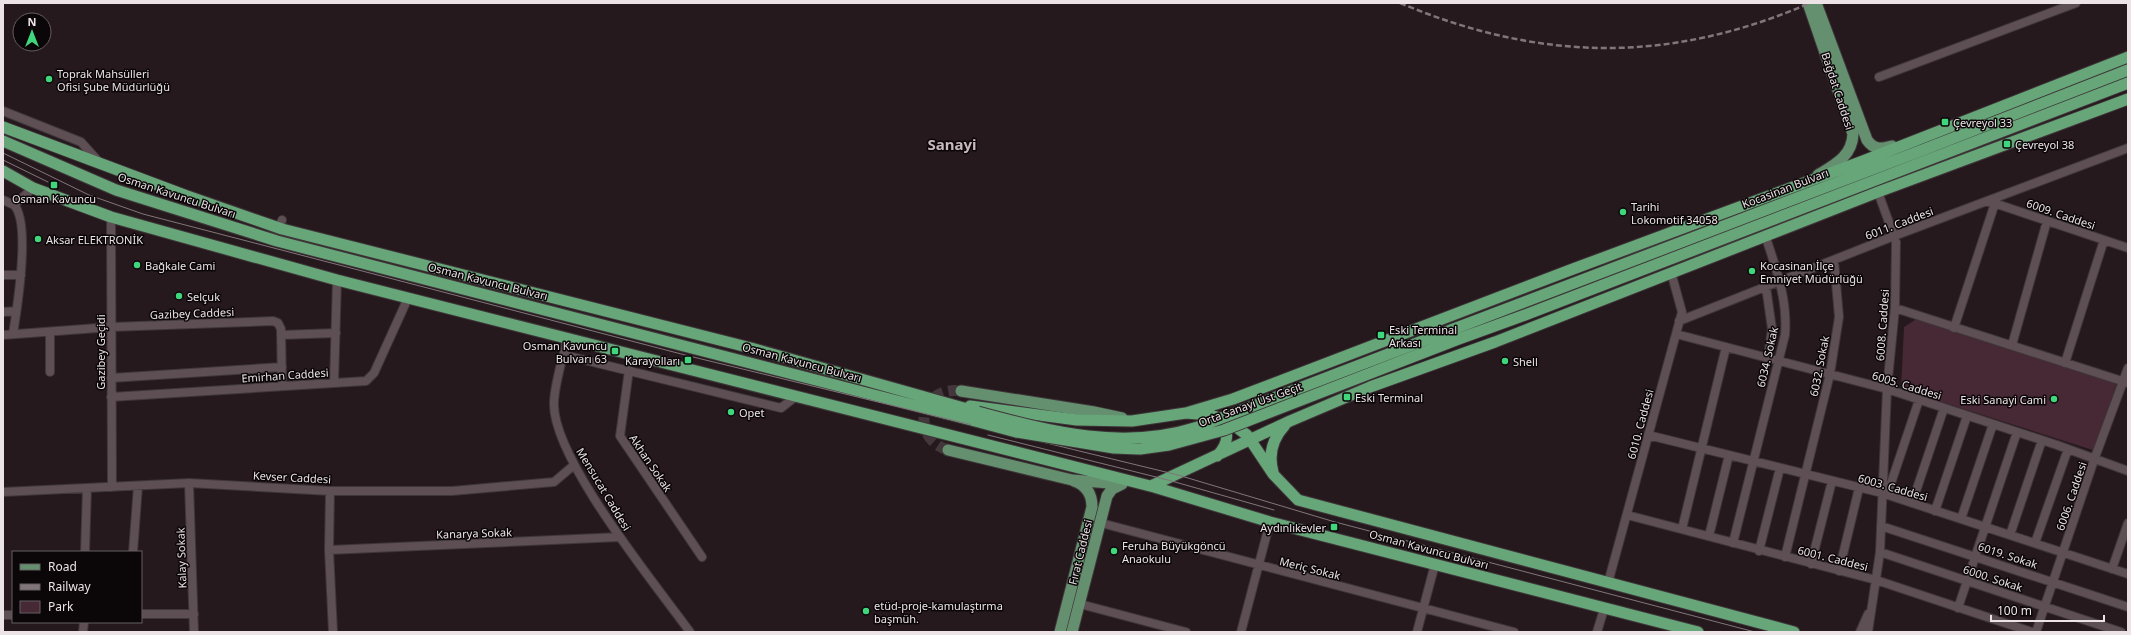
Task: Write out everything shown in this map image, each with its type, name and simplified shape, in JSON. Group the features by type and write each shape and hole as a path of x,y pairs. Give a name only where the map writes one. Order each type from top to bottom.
{"highway":[{"path":"1186,413 1255,391 1560,274 1806,183 2128,57"},
{"name":"Kocasinan Bulvarı","path":"1454,335 1523,302 1935,146 2128,70"},
{"path":"1525,315 2128,83"},
{"path":"1122,484 1154,487 1290,421 1370,387 1595,302 1878,192 2128,99"},
{"name":"Osman Kavuncu Bulvarı","path":"3,126 187,196 280,224 751,348 939,402"},
{"name":"Osman Kavuncu Bulvarı","path":"3,141 116,190 277,241 976,417"},
{"path":"3,172 33,188 111,217 337,280 1154,487"},
{"path":"1523,302 1560,274"},
{"path":"1454,335 1525,315 1595,302"},
{"name":"Orta Sanayi Üst Geçit","path":"976,417 1016,432 1114,448 1140,449 1170,445 1224,430 1454,335"},
{"path":"1255,391 1246,398 1241,416 1245,426 1259,432 1271,430"},
{"path":"939,402 976,417"},
{"path":"939,402 1076,420 1132,421 1186,413 1206,413 1236,426 1251,440 1273,474"},
{"path":"1214,458 1224,447 1227,437 1226,426 1219,418"},
{"path":"1273,474 1271,462 1274,443 1280,431 1290,421"},
{"name":"Osman Kavuncu Bulvarı","path":"1273,474 1298,500 1794,632"},
{"name":"Osman Kavuncu Bulvarı","path":"1154,487 1270,522 1698,632"}],"main road":[{"name":"Bağdat Caddesi","path":"1806,183 1843,159 1851,145 1853,134 1808,3"},
{"name":"Bağdat Caddesi","path":"1816,3 1869,144 1875,148 1881,149 1925,137"},
{"path":"961,391 1094,412 1132,421"},
{"path":"948,450 1072,480 1122,484"},
{"name":"Fırat Caddesi","path":"1060,632 1092,507 1091,498 1087,490 1072,480"},
{"name":"Fırat Caddesi","path":"1072,632 1107,496 1115,487 1122,484"}],"street":[{"path":"1879,77 2076,3"},
{"path":"3,111 81,142 100,163"},
{"name":"6011. Caddesi","path":"1679,321 1894,236 1991,202 2128,148"},
{"path":"14,204 33,188"},
{"name":"6008. Caddesi","path":"1871,606 1880,552 1881,526 1885,494 1887,389 1896,308 1896,242 1878,192"},
{"path":"3,200 14,204 21,217 21,275 13,334"},
{"path":"1954,328 1991,202"},
{"name":"6009. Caddesi","path":"1991,202 2128,248"},
{"name":"Gazibey Geçidi","path":"111,217 112,487"},
{"path":"2012,345 2047,221"},
{"name":"6034. Sokak","path":"1733,543 1786,326 1785,308 1780,281 1765,235"},
{"path":"2065,363 2104,240"},
{"name":"6032. Sokak","path":"1785,557 1830,374 1839,317 1834,260"},
{"name":"6010. Caddesi","path":"1608,583 1682,312 1671,272"},
{"path":"3,275 21,275"},
{"path":"334,383 337,280"},
{"path":"1766,287 1772,325 1768,358"},
{"name":"Emirhan Caddesi","path":"111,397 366,381 372,376 408,298"},
{"path":"1896,308 1954,328 2126,382"},
{"path":"3,312 16,311"},
{"name":"Gazibey Caddesi","path":"3,335 111,327 273,321 279,325 281,335"},
{"path":"50,332 50,372"},
{"path":"282,386 281,335 336,333"},
{"name":"6005. Caddesi","path":"1676,334 1887,389 2042,440 2128,471"},
{"name":"Mensucat Caddesi","path":"568,339 554,402 558,428 574,465 620,538 690,632"},
{"path":"1682,529 1726,347"},
{"path":"564,355 781,408 795,397"},
{"path":"111,378 282,367"},
{"name":"6006. Caddesi","path":"2036,632 2094,460 2126,382 2128,368"},
{"name":"Akhan Sokak","path":"629,370 620,436 702,557"},
{"path":"1885,494 1919,400"},
{"path":"1912,503 1944,408"},
{"path":"1935,510 1967,416"},
{"path":"1961,519 1993,424"},
{"path":"1958,608 2017,432"},
{"name":"6003. Caddesi","path":"1648,435 1885,494 2128,574"},
{"path":"2010,535 2042,440"},
{"path":"2035,543 2068,449"},
{"path":"1709,536 1729,455"},
{"name":"Kevser Caddesi","path":"3,492 189,483 330,491 452,491 554,482 574,465"},
{"path":"1759,551 1780,468"},
{"path":"1811,564 1832,481"},
{"name":"Kalay Sokak","path":"189,483 194,632"},
{"path":"133,551 138,486"},
{"path":"85,551 87,488"},
{"path":"1839,571 1859,488"},
{"path":"330,491 328,550 333,632"},
{"name":"6001. Caddesi","path":"1627,515 1709,536 1759,551 1876,580 2032,632"},
{"path":"1242,632 1270,522"},
{"name":"Meriç Sokak","path":"1101,523 1514,632"},
{"path":"2112,569 2128,523"},
{"name":"6019. Sokak","path":"1881,526 2128,607"},
{"name":"Kanarya Sokak","path":"328,550 620,538"},
{"name":"6000. Sokak","path":"1880,552 2121,632"},
{"path":"1417,632 1434,564"},
{"path":"1080,604 1165,629 1186,632"},
{"path":"1860,632 1871,606"},
{"path":"1868,632 1871,606"},
{"path":"1597,632 1604,609"},
{"path":"142,614 194,614"}],"green space":[{"path":"1921,316 2117,383 2096,451 1901,389 1904,327"}],"tunnel":[{"path":"948,450 936,444 928,435 924,424 924,414 929,404 936,396 947,391 961,391"}],"tram line":[{"path":"3,153 89,195 143,214 689,356 1178,475 1335,522 1755,632"},
{"path":"3,160 48,182"},
{"path":"988,435 1168,480 1274,510"}],"railway":[{"path":"1400,3 1452,22 1504,36 1555,45 1605,48 1655,45 1706,37 1758,23 1810,3"}],"place":[{"name":"Toprak Mahsülleri Ofisi Şube Müdürlüğü","path":"49,79"},
{"name":"Çevreyol 33","path":"1945,122"},
{"name":"Çevreyol 38","path":"2007,144"},
{"name":"Osman Kavuncu","path":"54,185"},
{"name":"Tarihi Lokomotif 34058","path":"1623,212"},
{"name":"Aksar ELEKTRONİK","path":"38,239"},
{"name":"Bağkale Cami","path":"137,265"},
{"name":"Kocasinan İlçe Emniyet Müdürlüğü","path":"1752,271"},
{"name":"Selçuk","path":"179,296"},
{"name":"Eski Terminal Arkası","path":"1381,335"},
{"name":"Osman Kavuncu Bulvarı 63","path":"615,351"},
{"name":"Karayolları","path":"688,360"},
{"name":"Shell","path":"1505,361"},
{"name":"Eski Terminal","path":"1347,397"},
{"name":"Eski Sanayi Cami","path":"2054,399"},
{"name":"Opet","path":"731,412"},
{"name":"Aydınlıkevler","path":"1334,527"},
{"name":"Feruha Büyükgöncü Anaokulu","path":"1114,551"},
{"name":"etüd-proje-kamulaştırma başmüh.","path":"866,611"}],"district":[{"name":"Sanayi","path":"952,144"}]}
